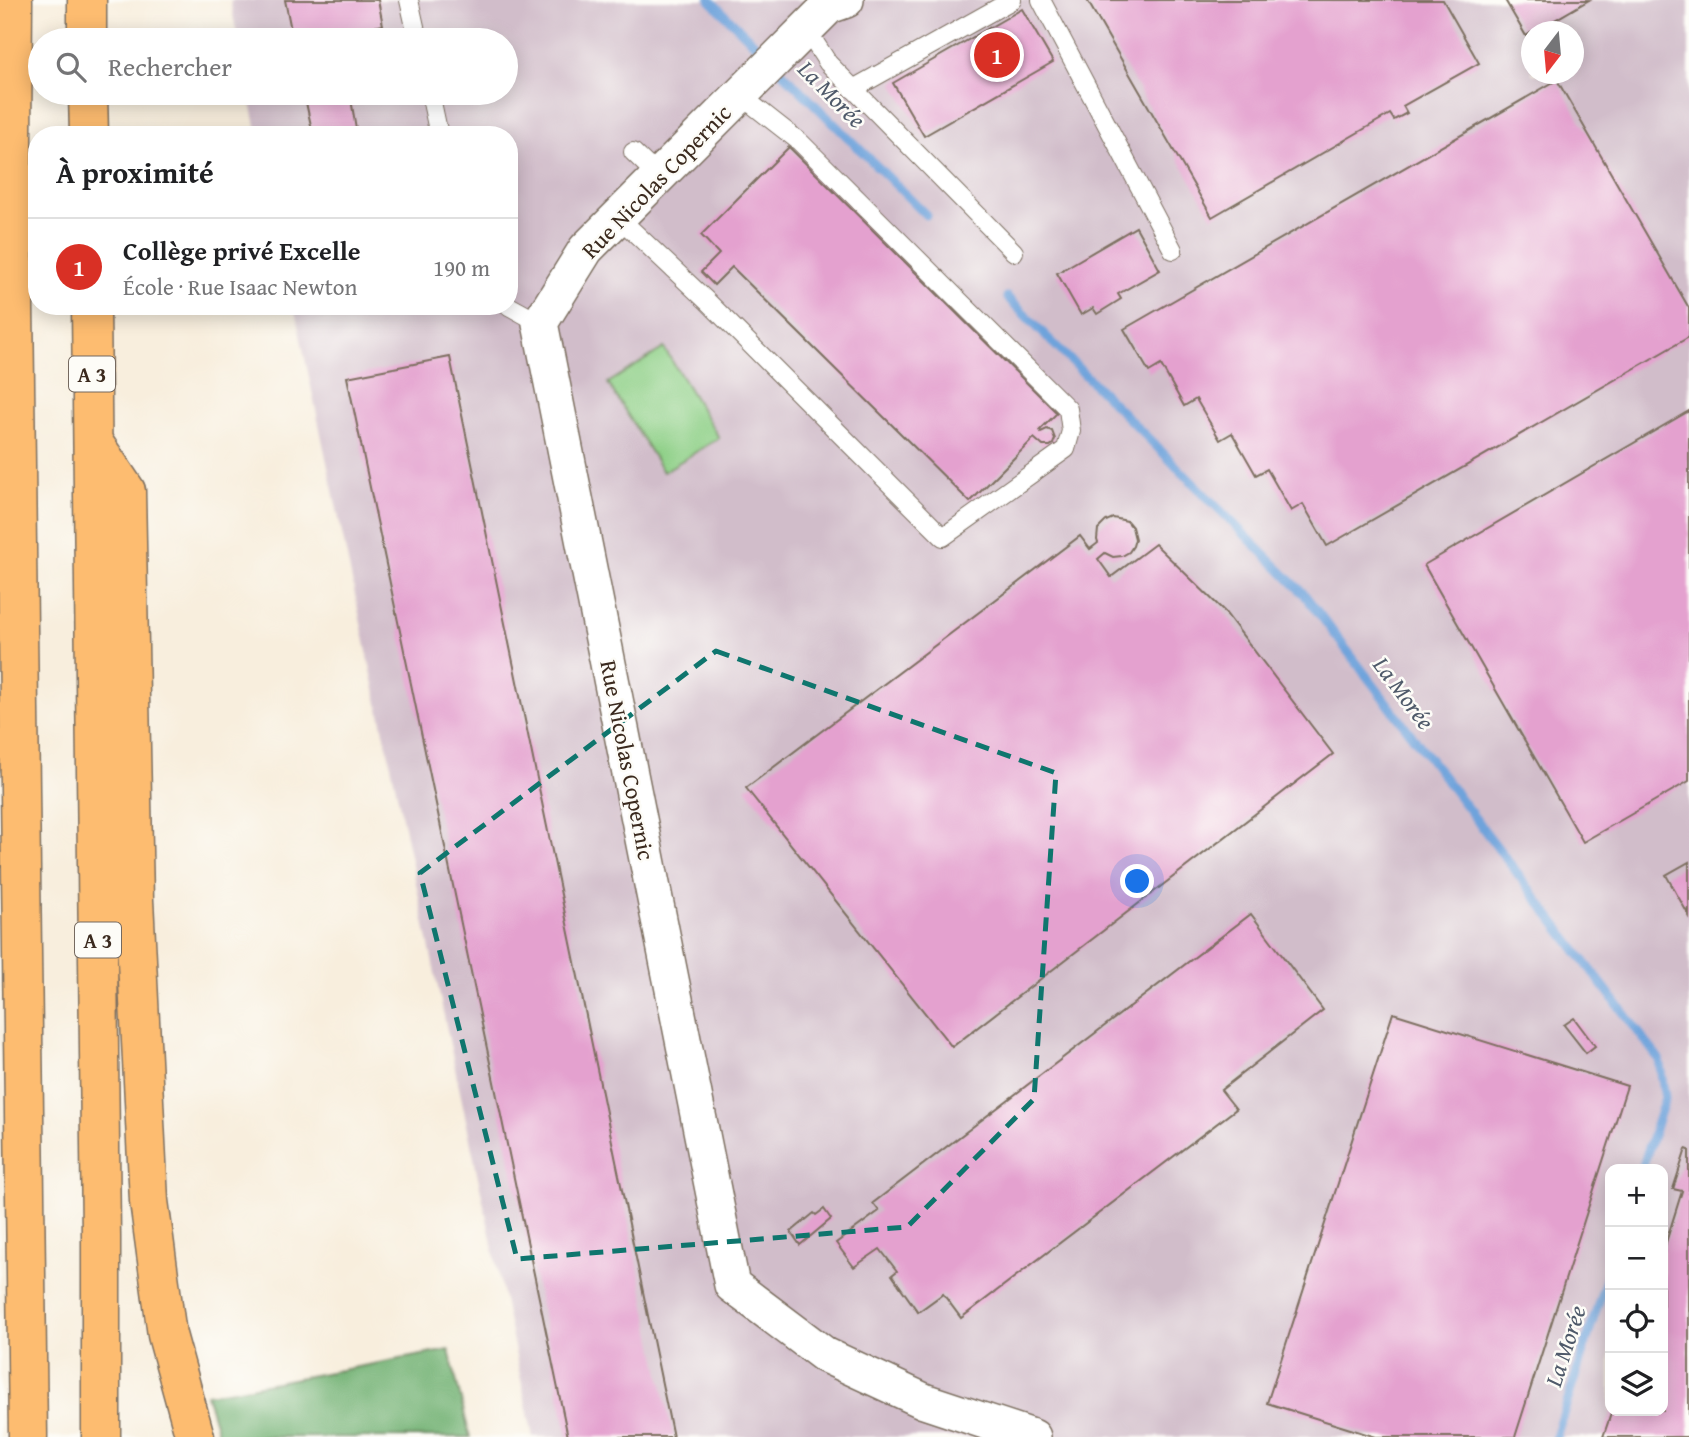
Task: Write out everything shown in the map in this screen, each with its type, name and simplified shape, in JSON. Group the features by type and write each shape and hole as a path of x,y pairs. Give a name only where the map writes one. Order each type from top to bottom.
{"highway":[{"path":"13,0 6,155 28,1437"},
{"path":"87,0 88,28"},
{"path":"88,105 89,126"},
{"name":"A 3","path":"91,315 101,1437"},
{"path":"93,442 126,491 134,900 149,1201 167,1335 195,1437"}],"street":[{"name":"Rue Nicolas Copernic","path":"817,21 586,249 540,323 732,1285 825,1355 924,1401 1033,1437"}],"lane":[{"path":"409,0 415,28"},
{"path":"853,89 1012,0"},
{"path":"1041,0 1173,250"},
{"path":"817,21 828,63 1014,252"},
{"path":"618,217 943,537 1066,449 1071,431 1068,409 747,88"},
{"path":"433,105 437,126"},
{"path":"633,152 659,177"},
{"path":"518,311 540,323"}],"highlighted area":[{"path":"716,651 1056,773 1034,1099 907,1227 517,1259 420,873"}],"shaded area":[{"path":"230,0 1689,0 1689,1437 533,1437 296,315 518,315 518,126 256,126 252,105 518,105 518,28 236,28"}],"green space":[{"path":"664,348 719,438 663,472 608,383"},
{"path":"449,1350 470,1437 219,1437 206,1394 233,1390"}],"building":[{"path":"285,0 378,0 383,25 369,28 291,28"},
{"path":"1087,0 1443,0 1479,63 1403,106 1407,113 1394,120 1390,114 1212,217"},
{"path":"1505,0 1589,0 1552,21 1521,21 1521,27"},
{"path":"1022,9 1053,62 924,136 893,83"},
{"path":"1550,84 1559,84 1689,308 1689,337 1327,546 1303,504 1291,511 1267,469 1256,475 1232,433 1220,440 1196,399 1184,406 1161,365 1149,372 1124,329"},
{"path":"307,105 352,105 356,126 311,126"},
{"path":"789,147 1057,413 1040,430 1052,431 1055,439 1053,444 1043,446 1034,438 970,502 732,267 714,285 701,272 719,254 701,235"},
{"path":"1136,227 1160,270 1118,294 1121,299 1097,314 1093,308 1081,315 1057,273"},
{"path":"450,357 673,1437 568,1437 347,377"},
{"path":"1689,411 1689,781 1583,842 1424,565"},
{"path":"1113,518 1127,521 1132,527 1135,539 1129,552 1122,556 1113,557 1105,553 1098,559 1111,577 1155,544 1224,611 1333,754 952,1047 746,788 1080,536 1090,549 1098,543 1098,529"},
{"path":"1689,862 1689,916 1666,875"},
{"path":"1251,914 1323,1010 1221,1090 1236,1109 961,1318 943,1294 918,1312 892,1275 897,1271 880,1249 854,1267 836,1243 879,1211 873,1203"},
{"path":"1393,1013 1627,1086 1515,1437 1376,1437 1267,1403"},
{"path":"1574,1018 1595,1046 1586,1053 1564,1025"},
{"path":"1686,1149 1689,1150 1689,1437 1603,1437 1610,1416 1668,1416 1668,1236 1682,1191 1673,1189"},
{"path":"824,1209 831,1219 800,1245 791,1232 814,1213 816,1215"}],"waterway":[{"name":"La Morée","path":"710,0 769,58"},
{"name":"La Morée","path":"778,68 926,215"},
{"name":"La Morée","path":"1007,297 1304,594 1659,1059 1665,1098 1644,1164"},
{"name":"La Morée","path":"1556,1437 1605,1283"}],"place":[{"name":"Collège privé Excelle","path":"997,55"}]}
